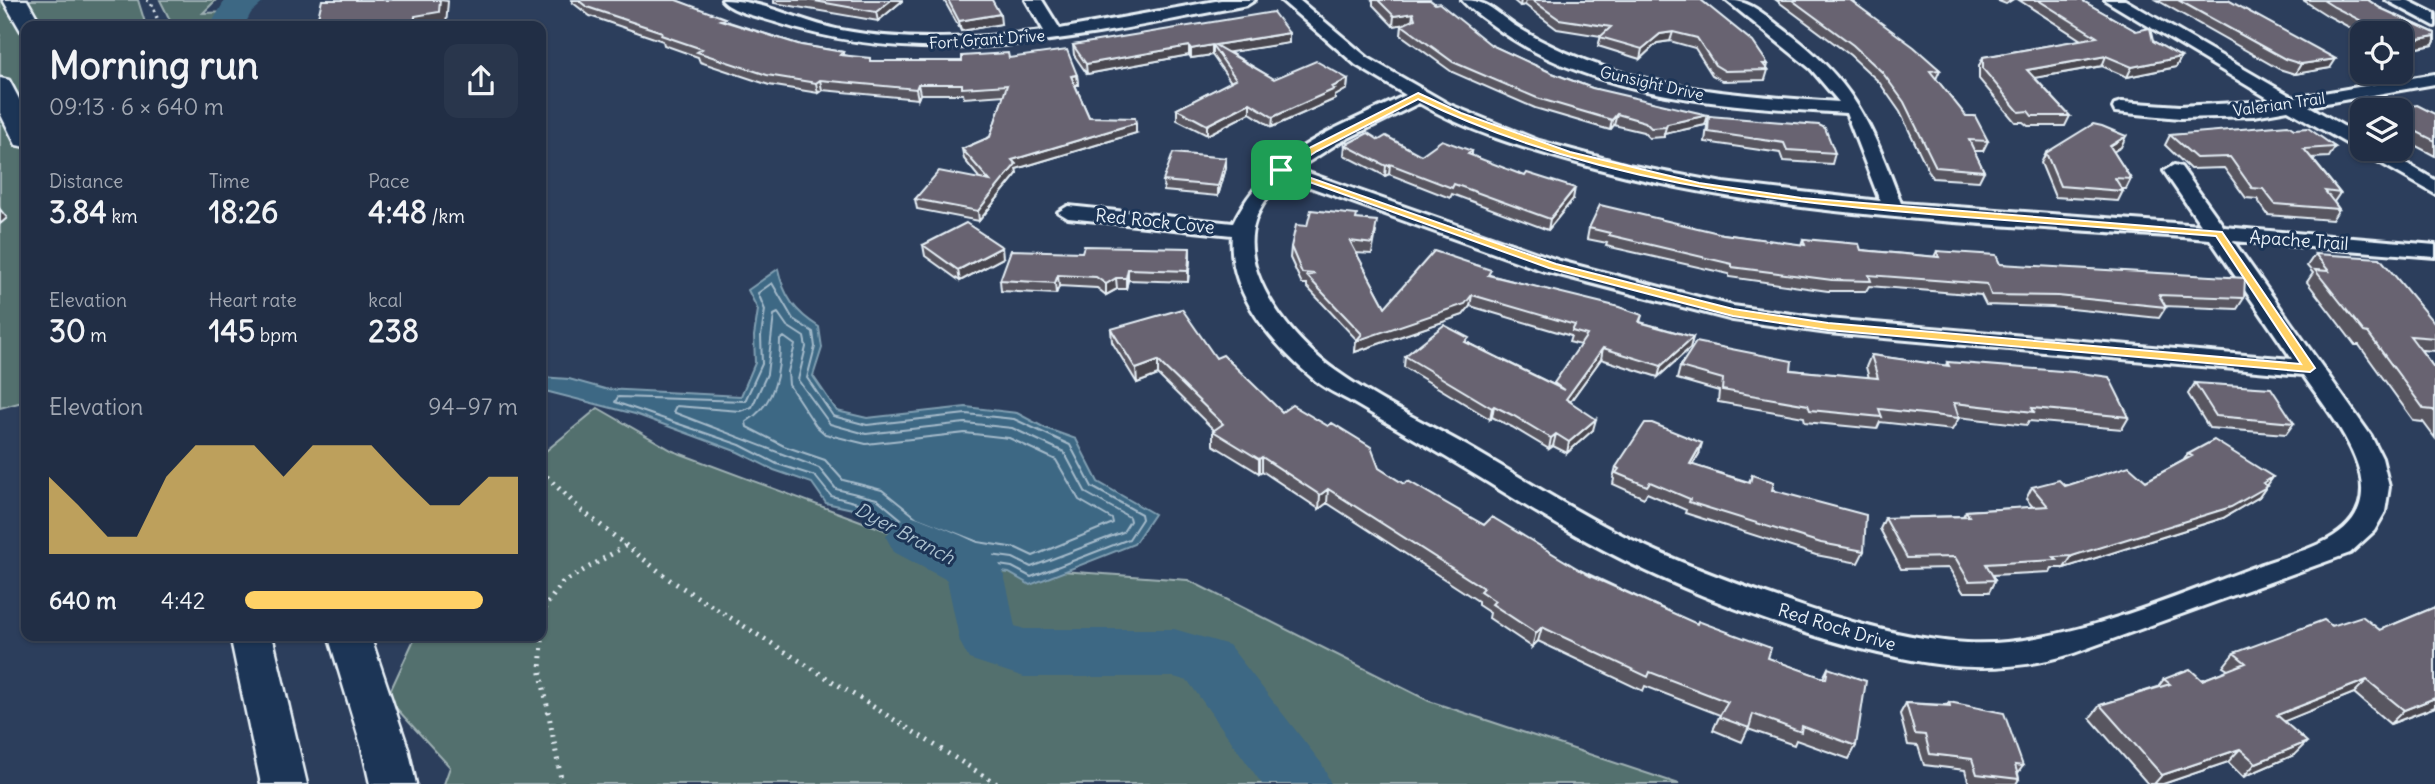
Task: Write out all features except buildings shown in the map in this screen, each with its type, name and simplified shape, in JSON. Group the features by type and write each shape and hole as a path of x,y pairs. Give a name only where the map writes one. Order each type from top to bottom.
{"main road":[{"path":"15,0 27,21"},
{"path":"0,86 21,129"},
{"path":"252,641 284,784"},
{"path":"351,641 385,748 393,784"}],"street":[{"name":"Fort Grant Drive","path":"730,0 822,31 883,41 952,44 1055,34 1247,0"},
{"path":"1034,0 1055,34"},
{"name":"Apache Trail","path":"1289,0 1346,51 1418,96 1508,134 1639,174 1747,194 1893,209 2435,251"},
{"name":"Gunsight Drive","path":"1469,0 1488,16 1534,44 1627,80 1716,98 1852,108"},
{"path":"1734,0 1824,72 1852,108 1893,209"},
{"path":"2113,0 2350,138"},
{"path":"2394,0 2435,21"},
{"name":"Valerian Trail","path":"2122,108 2223,112 2291,104 2435,79"},
{"name":"Red Rock Drive","path":"1418,96 1314,149 1281,170 1258,196 1243,230 1242,260 1255,298 1272,325 1297,351 1328,377 1612,542 1656,564 1704,584 1854,634 1921,651 1971,656 2048,649 2166,611 2340,547 2352,538 2375,508 2374,469 2362,442 2174,171"},
{"path":"2389,161 2435,188"},
{"path":"1281,170 1552,266 1733,313 1828,326 2310,368"},
{"name":"Red Rock Cove","path":"1068,212 1243,230"}],"path":[{"path":"147,0 151,2 158,21"},
{"path":"546,476 580,509 625,546 694,595 997,784"},
{"path":"546,606 562,583 625,546"},
{"path":"542,641 540,668 562,784"}],"green space":[{"path":"0,0 138,0 144,21 21,21 21,402 0,408"},
{"path":"160,0 216,0 203,13 233,12 238,21 170,21"},
{"path":"598,408 673,451 890,532 1061,571 1188,580 1429,701 1679,784 444,784 450,767 387,698 413,641 546,641 546,451"}],"water":[{"path":"778,269 792,303 803,316 819,327 822,348 813,376 837,411 867,418 966,407 1017,413 1045,428 1076,439 1098,482 1154,514 1134,544 1030,585 1009,573 972,568 903,541 870,513 826,503 812,483 774,470 738,452 635,414 546,391 546,377 569,379 605,389 741,396 755,363 754,336 758,310 748,290"}],"waterway":[{"name":"Dyer Branch","path":"230,21 237,7 249,0"},
{"name":"Dyer Branch","path":"913,537 972,568 990,642 1024,653 1174,653 1208,662 1299,784"}],"route":[{"path":"1418,96 1458,115 1567,154 1639,174 1699,186 1801,201 2219,234 2310,368 1828,326 1733,313 1552,266 1281,170 1314,149 1418,96"}]}
